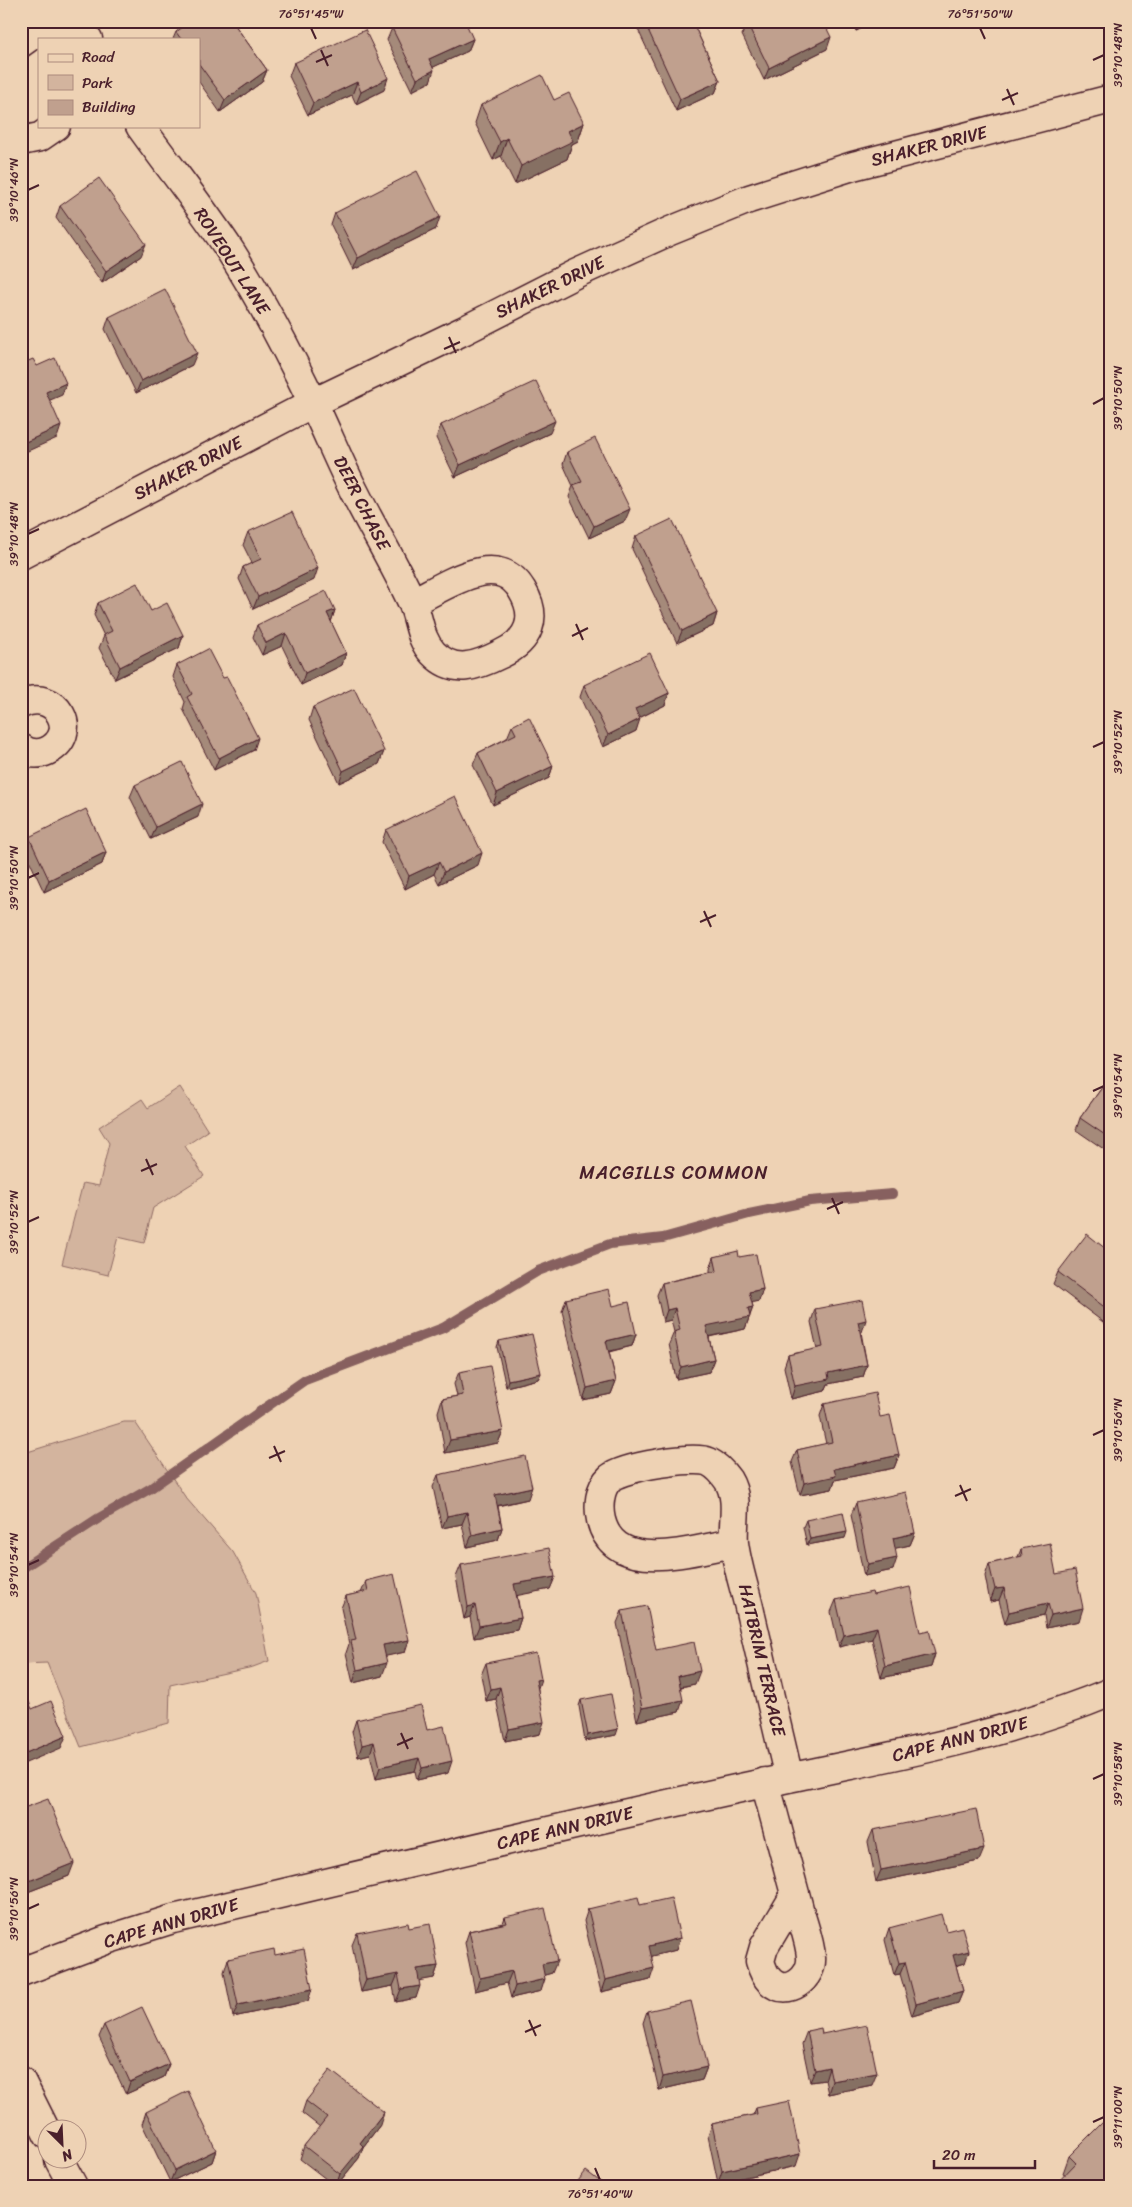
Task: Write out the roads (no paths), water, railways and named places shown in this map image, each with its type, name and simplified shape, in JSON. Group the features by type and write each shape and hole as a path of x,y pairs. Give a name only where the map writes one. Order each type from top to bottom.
{"street":[{"path":"21,44 38,29 57,26 78,30 87,38"},
{"name":"SHAKER DRIVE","path":"21,555 313,403 463,331 575,274 670,231 749,199 853,166 1111,99"},
{"path":"21,141 40,137 53,128"},
{"name":"ROVEOUT LANE","path":"141,128 230,250 258,298 313,403"},
{"name":"DEER CHASE","path":"313,403 354,492 412,602"},
{"path":"21,748 28,752 42,753 55,747 62,737 64,726 60,713 52,704 40,699 22,702"},
{"name":"HATBRIM TERRACE","path":"734,1543 649,1556 622,1550 611,1541 603,1527 598,1510 602,1492 610,1478 626,1470 691,1459 708,1461 720,1470 729,1481 735,1501 734,1543 777,1780 795,1895"},
{"name":"CAPE ANN DRIVE","path":"21,1972 106,1940 173,1918 777,1780 964,1740 1035,1720 1111,1692"},
{"path":"21,2081 40,2120"},
{"path":"64,2170 73,2186"}],"waterway":[{"path":"21,1569 99,1518 151,1488 305,1380 443,1328 538,1271 610,1244 663,1238 749,1214 810,1201 892,1194"}],"district":[{"name":"MACGILLS COMMON","path":"674,1172"}]}
